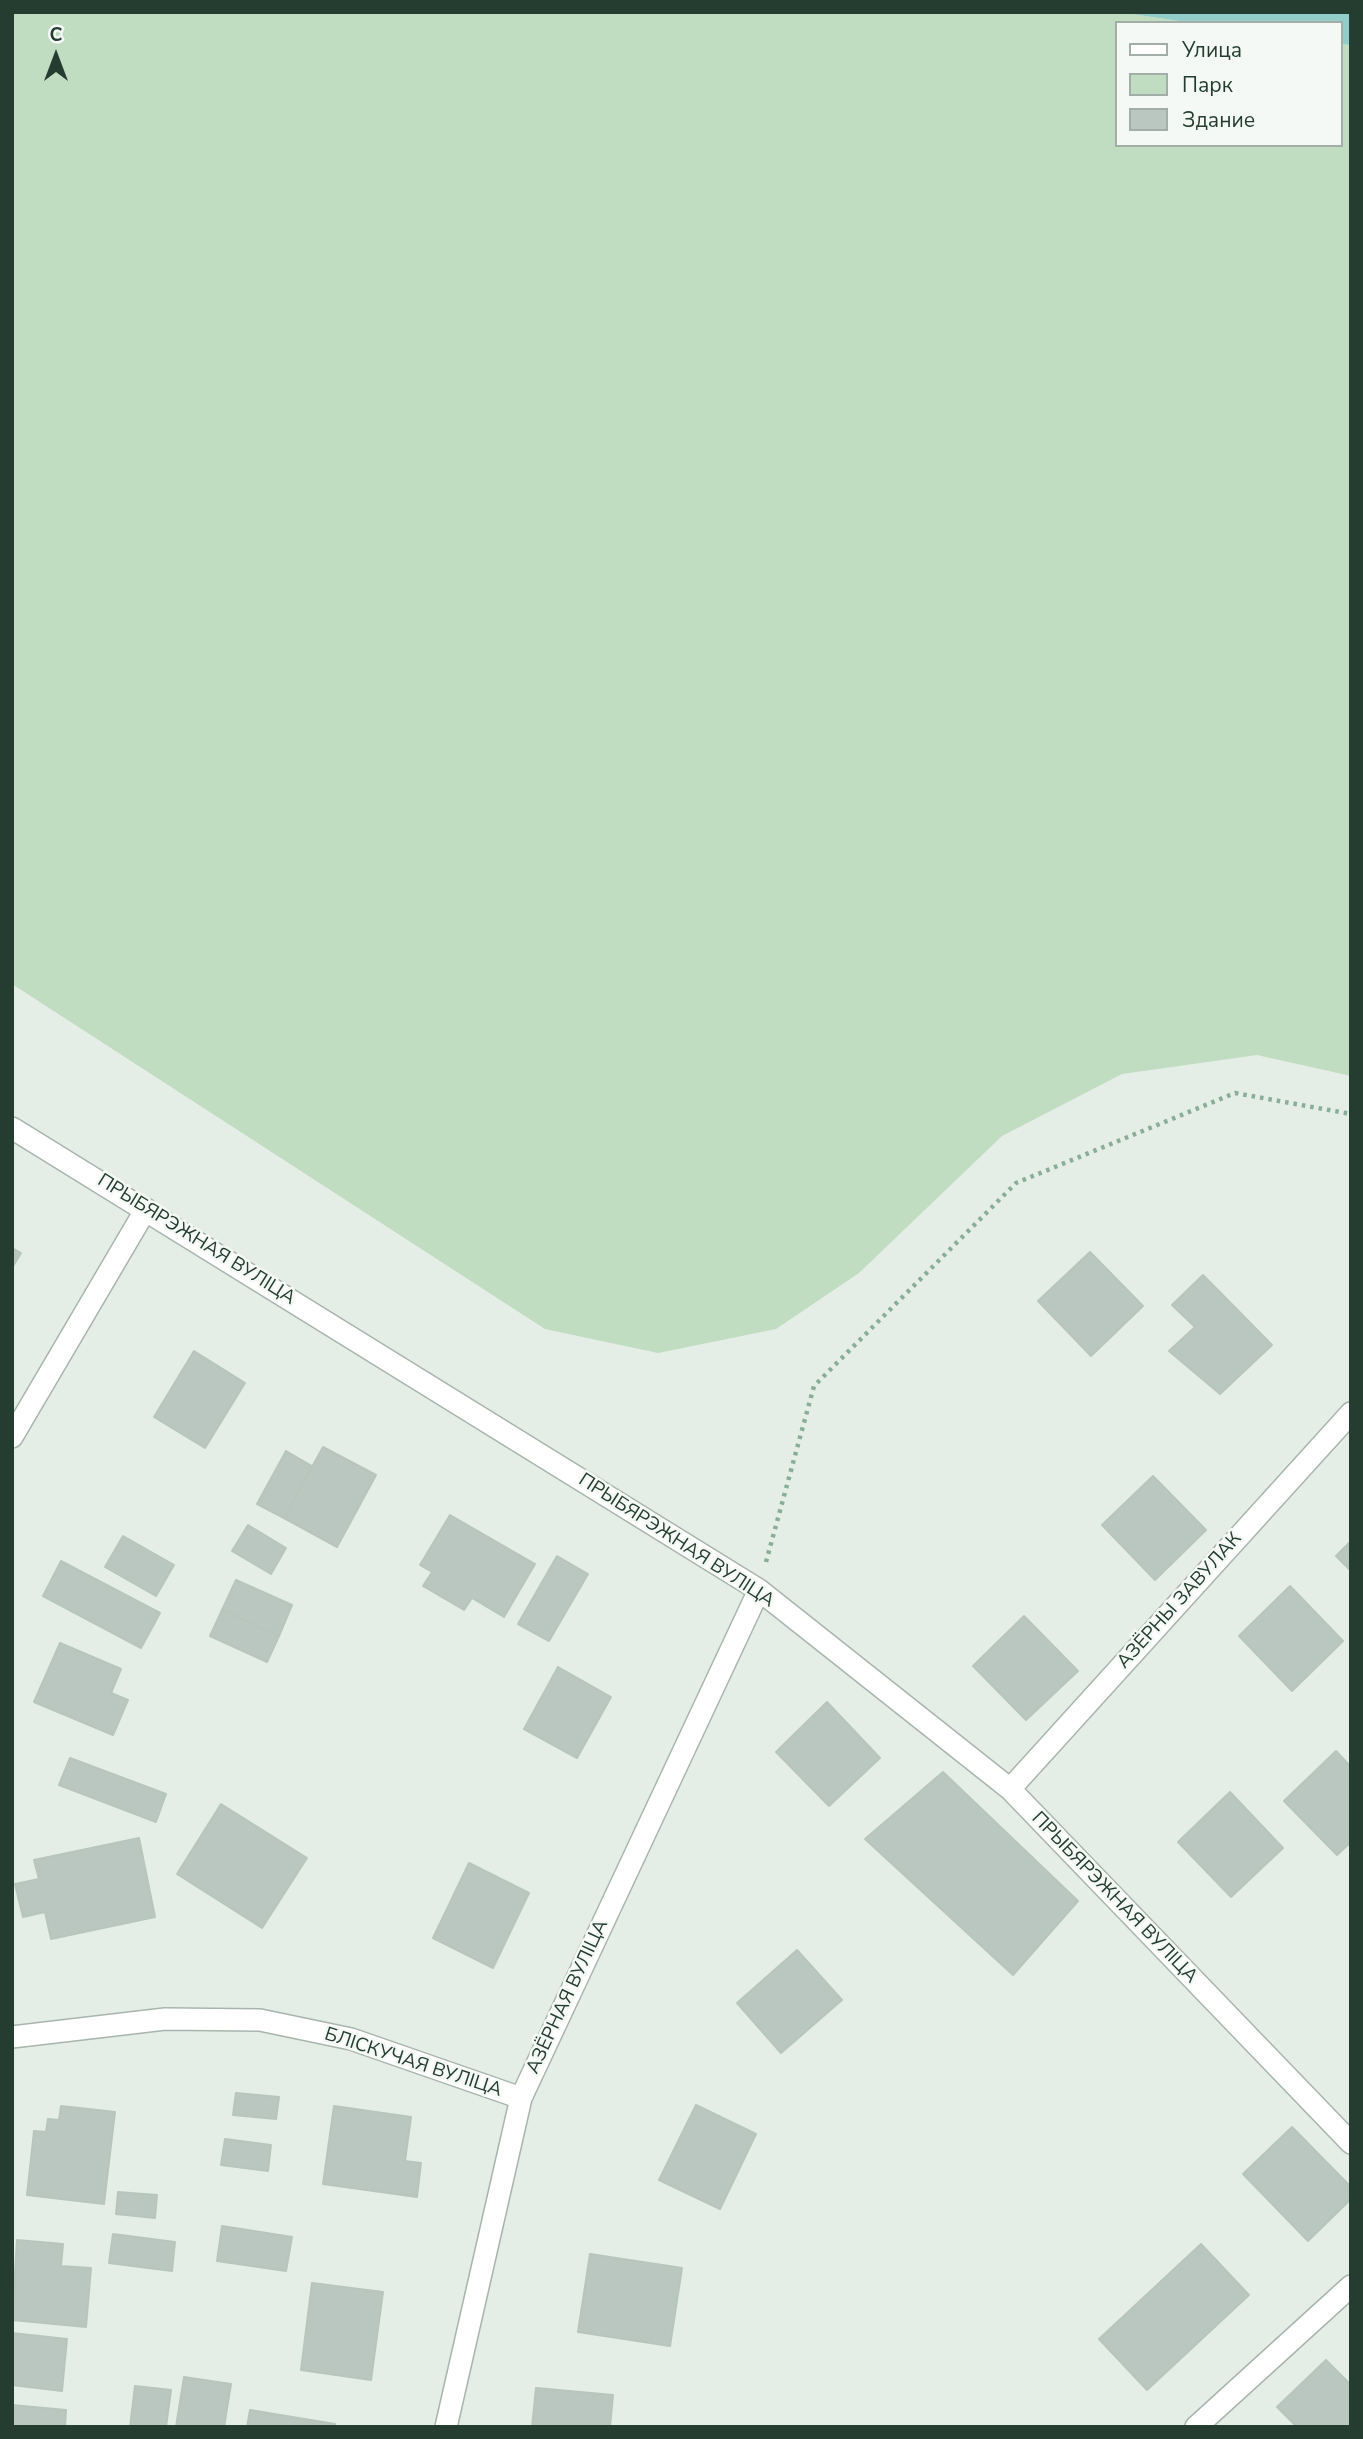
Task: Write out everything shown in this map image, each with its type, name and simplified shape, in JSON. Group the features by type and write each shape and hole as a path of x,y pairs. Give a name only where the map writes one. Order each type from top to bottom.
{"street":[{"name":"ПРЫБЯРЭЖНАЯ ВУЛІЦА","path":"12,1128 758,1590 1010,1789 1351,2143"},
{"path":"12,1437 146,1209"},
{"name":"АЗЁРНЫ ЗАВУЛАК","path":"1010,1789 1351,1413"},
{"name":"АЗЁРНАЯ ВУЛІЦА","path":"446,2427 521,2098 758,1590"},
{"name":"БЛІСКУЧАЯ ВУЛІЦА","path":"12,2037 165,2019 260,2020 351,2039 521,2098"},
{"path":"1196,2427 1351,2286"}],"path":[{"path":"758,1590 814,1386 1016,1183 1235,1093 1351,1114"}],"green space":[{"path":"12,12 1119,12 1179,21 1114,21 1114,147 1342,147 1342,44 1351,45 1351,1076 1257,1055 1122,1074 1002,1136 859,1273 776,1329 658,1353 545,1329 12,984"}],"water":[{"path":"1119,12 1351,12 1351,45 1342,44 1342,21 1179,21"}],"building":[{"path":"12,1248 21,1253 12,1268"},
{"path":"1090,1252 1143,1306 1091,1356 1038,1301"},
{"path":"1203,1275 1272,1345 1220,1394 1169,1351 1195,1327 1172,1305"},
{"path":"194,1351 245,1383 205,1448 154,1417"},
{"path":"323,1447 376,1475 337,1547 284,1518"},
{"path":"286,1451 312,1466 284,1518 257,1504"},
{"path":"1153,1476 1206,1530 1155,1580 1102,1525"},
{"path":"450,1515 535,1564 504,1617 472,1598 464,1610 423,1586 432,1572 420,1565"},
{"path":"248,1525 286,1548 271,1574 232,1551"},
{"path":"123,1536 174,1565 156,1596 105,1567"},
{"path":"1351,1541 1351,1571 1336,1556"},
{"path":"557,1556 588,1574 549,1641 518,1624"},
{"path":"61,1561 160,1613 141,1648 43,1596"},
{"path":"236,1580 292,1605 279,1636 222,1610"},
{"path":"1290,1586 1343,1641 1292,1691 1239,1636"},
{"path":"222,1610 279,1636 267,1662 210,1636"},
{"path":"1024,1616 1078,1671 1026,1720 973,1666"},
{"path":"60,1643 121,1669 111,1693 128,1700 113,1735 34,1702"},
{"path":"558,1667 611,1697 577,1758 524,1729"},
{"path":"827,1702 880,1758 829,1806 776,1752"},
{"path":"1336,1751 1351,1767 1351,1842 1337,1855 1284,1801"},
{"path":"70,1758 166,1794 156,1822 59,1785"},
{"path":"943,1772 1078,1901 1013,1975 865,1839"},
{"path":"1230,1792 1283,1848 1231,1897 1178,1842"},
{"path":"221,1804 307,1858 262,1928 177,1874"},
{"path":"139,1838 155,1917 51,1939 45,1912 23,1917 15,1884 39,1879 34,1860"},
{"path":"469,1863 529,1893 493,1968 433,1938"},
{"path":"797,1950 842,2000 781,2053 737,2003"},
{"path":"236,2093 279,2097 276,2119 233,2115"},
{"path":"696,2105 756,2134 720,2209 659,2180"},
{"path":"61,2106 115,2112 104,2204 27,2195 34,2131 46,2132 48,2119 59,2120"},
{"path":"334,2106 411,2117 405,2161 421,2163 417,2197 323,2184"},
{"path":"1292,2127 1351,2187 1351,2199 1308,2241 1243,2174"},
{"path":"225,2139 271,2145 268,2171 221,2165"},
{"path":"118,2192 157,2195 155,2218 116,2214"},
{"path":"222,2226 292,2237 286,2271 217,2261"},
{"path":"113,2234 175,2242 172,2271 109,2263"},
{"path":"17,2240 63,2244 61,2266 91,2268 86,2327 12,2320"},
{"path":"1201,2244 1249,2295 1147,2390 1099,2339"},
{"path":"590,2254 682,2268 670,2346 578,2332"},
{"path":"312,2283 383,2292 371,2380 301,2370"},
{"path":"12,2333 67,2339 62,2391 12,2385"},
{"path":"1326,2360 1351,2385 1351,2427 1297,2427 1277,2407"},
{"path":"184,2377 231,2384 224,2427 176,2427"},
{"path":"135,2386 171,2390 166,2427 130,2427"},
{"path":"536,2388 613,2395 610,2427 532,2427"},
{"path":"12,2405 66,2410 65,2427 12,2427"},
{"path":"250,2410 335,2424 334,2427 247,2427"}]}
